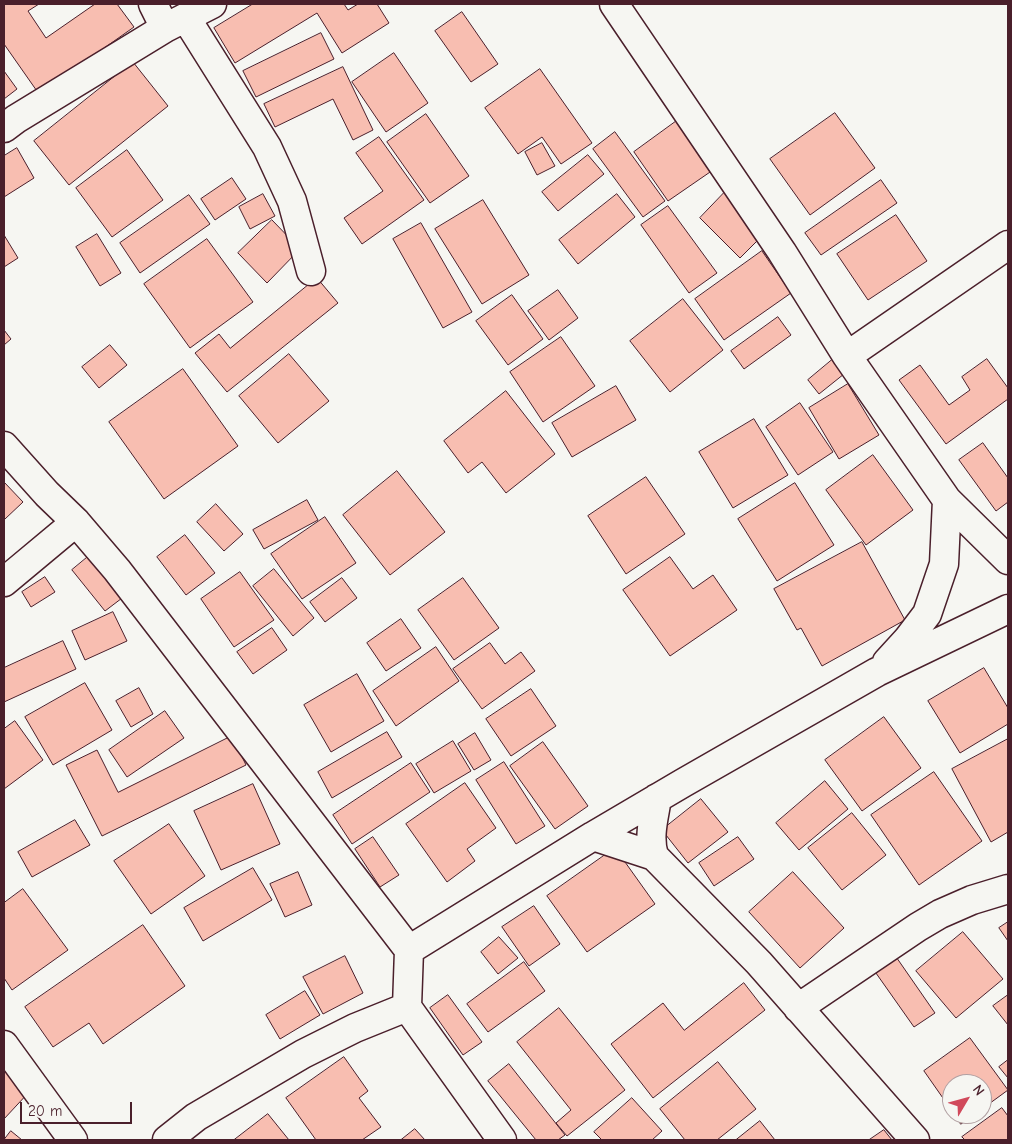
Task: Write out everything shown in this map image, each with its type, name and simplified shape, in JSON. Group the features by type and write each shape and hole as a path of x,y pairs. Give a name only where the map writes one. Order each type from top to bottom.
{"street":[{"path":"4,128 168,16 212,4"},
{"path":"614,4 782,252 847,356 947,500 1008,560"},
{"path":"168,16 267,147 292,201 311,271"},
{"path":"847,356 1008,245"},
{"path":"4,446 47,494 76,522 123,578 410,950 407,1007 502,1140"},
{"path":"877,672 908,639 927,614 944,564 947,500"},
{"path":"4,582 76,522"},
{"path":"410,950 593,836 877,672 1008,609"},
{"path":"654,856 651,835 657,798"},
{"path":"593,836 654,856 759,963 915,1140"},
{"path":"798,1008 940,914 972,900 1008,888"},
{"path":"168,1140 196,1117 303,1054 355,1028 407,1007"},
{"path":"4,1045 73,1140"}],"building":[{"path":"4,4 39,4 28,11 46,38 95,4 117,4 134,27 39,94 4,44"},
{"path":"253,4 344,4 348,10 358,4 377,4 389,23 342,53 317,13 235,63 214,28"},
{"path":"462,12 498,64 471,82 435,31"},
{"path":"321,33 334,59 256,97 243,71"},
{"path":"394,53 428,103 386,132 352,82"},
{"path":"133,62 168,106 69,185 34,141"},
{"path":"343,67 373,130 353,140 333,99 275,127 264,104"},
{"path":"540,69 592,143 561,164 542,137 518,154 485,108"},
{"path":"4,71 17,89 4,99"},
{"path":"835,113 875,168 810,215 770,159"},
{"path":"426,114 469,176 430,203 387,142"},
{"path":"678,120 713,170 668,201 634,152"},
{"path":"615,132 665,201 643,217 593,149"},
{"path":"379,137 424,200 362,244 344,218 383,191 356,153"},
{"path":"542,143 555,166 537,175 525,152"},
{"path":"17,148 34,178 4,197 4,156"},
{"path":"127,150 163,200 112,237 76,188"},
{"path":"588,155 604,174 558,211 542,192"},
{"path":"232,178 246,199 215,220 201,199"},
{"path":"881,180 897,203 821,255 805,233"},
{"path":"724,193 765,233 740,258 700,218"},
{"path":"263,194 275,216 250,229 239,207"},
{"path":"617,194 635,217 578,264 559,240"},
{"path":"189,195 210,224 140,273 120,243"},
{"path":"483,200 529,275 482,304 435,229"},
{"path":"668,206 717,273 689,293 641,225"},
{"path":"896,215 927,261 868,300 837,254"},
{"path":"272,220 300,249 267,283 238,253"},
{"path":"421,223 472,312 443,328 393,239"},
{"path":"97,234 121,273 100,286 76,247"},
{"path":"4,235 18,258 4,267"},
{"path":"207,239 253,302 190,348 144,284"},
{"path":"762,251 791,293 724,340 695,299"},
{"path":"317,278 338,303 227,392 195,353 219,334 230,348"},
{"path":"558,290 578,318 549,340 528,311"},
{"path":"512,295 543,339 508,365 476,321"},
{"path":"683,299 723,350 670,392 630,341"},
{"path":"778,317 791,335 744,369 731,351"},
{"path":"4,330 11,339 4,345"},
{"path":"561,337 595,386 543,422 510,372"},
{"path":"110,345 127,365 99,388 82,367"},
{"path":"289,354 329,401 278,443 239,396"},
{"path":"987,359 1008,388 1008,399 946,444 899,380 920,365 949,405 970,390 962,377"},
{"path":"832,360 844,374 819,394 808,380"},
{"path":"183,369 238,446 164,499 109,422"},
{"path":"848,384 879,435 839,459 809,408"},
{"path":"616,386 636,420 572,457 552,423"},
{"path":"506,391 555,454 506,493 482,462 468,473 444,441"},
{"path":"800,403 833,452 798,475 766,427"},
{"path":"754,419 788,475 733,508 699,452"},
{"path":"983,443 1008,478 1008,502 996,511 959,460"},
{"path":"873,455 913,510 866,545 826,490"},
{"path":"397,471 445,532 390,575 343,515"},
{"path":"646,477 685,534 626,574 588,516"},
{"path":"4,482 23,502 5,519 4,518"},
{"path":"795,483 834,545 777,581 738,519"},
{"path":"307,500 318,520 264,549 253,530"},
{"path":"216,504 243,534 224,551 197,522"},
{"path":"325,517 356,563 302,599 271,554"},
{"path":"185,535 215,573 186,595 157,557"},
{"path":"862,542 905,620 822,666 801,628 797,630 774,589"},
{"path":"95,551 130,592 105,611 72,570"},
{"path":"670,557 693,589 713,575 737,610 670,656 623,590"},
{"path":"274,569 314,618 293,636 253,586"},
{"path":"240,572 274,620 234,647 201,599"},
{"path":"45,577 55,592 31,607 22,592"},
{"path":"342,578 357,598 325,622 310,602"},
{"path":"463,578 499,628 454,660 418,610"},
{"path":"113,612 127,641 85,660 72,631"},
{"path":"401,619 421,648 386,671 367,643"},
{"path":"272,628 287,650 253,674 237,652"},
{"path":"63,641 76,669 4,702 4,668"},
{"path":"490,643 505,664 521,652 535,671 482,709 453,669"},
{"path":"436,647 459,681 396,726 373,691"},
{"path":"984,668 1008,708 1008,724 960,753 928,701"},
{"path":"357,674 384,721 331,752 304,705"},
{"path":"85,683 112,730 53,765 25,717"},
{"path":"139,688 153,714 131,727 116,701"},
{"path":"531,689 556,726 511,756 486,719"},
{"path":"165,711 184,738 127,777 109,750"},
{"path":"884,717 921,768 862,811 825,760"},
{"path":"15,721 43,760 4,789 4,729"},
{"path":"387,732 402,757 332,798 318,772"},
{"path":"475,733 491,760 474,770 458,744"},
{"path":"232,736 246,765 102,836 66,765 97,750 118,792"},
{"path":"1008,739 1008,832 991,842 952,769"},
{"path":"453,741 471,771 434,793 416,764"},
{"path":"543,742 588,806 555,829 510,766"},
{"path":"504,762 545,826 516,844 476,780"},
{"path":"411,763 430,792 352,844 333,815"},
{"path":"934,772 982,841 919,885 871,815"},
{"path":"825,781 848,809 799,850 776,823"},
{"path":"465,783 496,828 467,849 475,861 447,882 406,824"},
{"path":"253,784 280,844 221,870 194,811"},
{"path":"701,799 728,832 688,863 662,830"},
{"path":"852,813 886,855 842,890 808,848"},
{"path":"75,820 90,845 32,877 18,852"},
{"path":"169,824 205,876 151,914 114,861"},
{"path":"373,837 399,875 380,887 355,849"},
{"path":"738,837 754,859 714,886 699,863"},
{"path":"615,848 655,904 587,952 547,896"},
{"path":"253,868 272,900 203,941 184,908"},
{"path":"298,872 312,905 285,917 270,884"},
{"path":"793,872 844,928 800,968 749,912"},
{"path":"23,889 68,950 12,990 4,978 4,903"},
{"path":"534,906 560,944 529,966 502,927"},
{"path":"1008,922 1008,941 999,928"},
{"path":"143,925 185,986 103,1044 89,1023 53,1047 25,1007"},
{"path":"963,932 1003,979 956,1018 916,971"},
{"path":"499,937 518,958 498,974 481,952"},
{"path":"892,951 935,1013 914,1027 871,966"},
{"path":"345,956 363,993 323,1014 303,977"},
{"path":"524,962 545,991 488,1032 467,1004"},
{"path":"744,983 765,1010 653,1098 611,1044 663,1003 684,1030"},
{"path":"305,991 320,1015 280,1039 266,1015"},
{"path":"448,995 482,1042 463,1055 430,1008"},
{"path":"1008,995 1008,1025 993,1006"},
{"path":"559,1008 625,1090 567,1136 556,1123 571,1110 517,1042"},
{"path":"970,1038 1008,1090 992,1102 992,1074 942,1074 942,1097 924,1071"},
{"path":"344,1057 368,1091 359,1098 381,1127 362,1140 316,1140 286,1098"},
{"path":"1008,1060 1008,1078 999,1067"},
{"path":"718,1062 756,1109 717,1140 685,1140 660,1109"},
{"path":"509,1064 565,1135 558,1140 536,1140 488,1081"},
{"path":"4,1067 30,1091 4,1119"},
{"path":"632,1098 662,1131 652,1140 602,1140 594,1132"},
{"path":"1002,1108 1008,1116 1008,1140 965,1140 962,1137 980,1124 992,1124 992,1115"},
{"path":"268,1114 289,1140 234,1140"},
{"path":"760,1121 775,1140 736,1140"},
{"path":"415,1129 425,1140 401,1140"},
{"path":"884,1130 892,1140 869,1140"},
{"path":"11,1131 22,1140 4,1140"}]}
